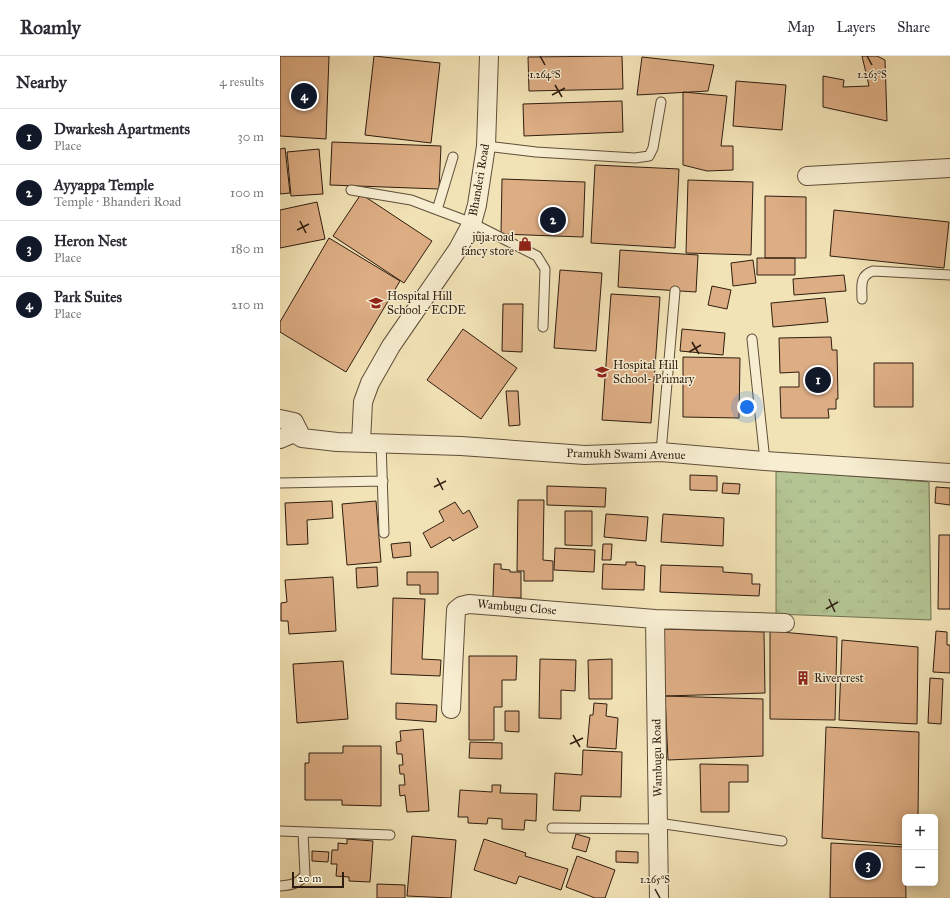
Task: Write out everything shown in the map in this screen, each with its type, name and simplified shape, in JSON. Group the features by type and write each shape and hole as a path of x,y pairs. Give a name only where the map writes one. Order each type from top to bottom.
{"street":[{"name":"Bhanderi Road","path":"361,442 363,402 370,383 391,346 458,249 472,223 477,205 486,146 489,56"},
{"path":"807,176 950,168"},
{"path":"280,419 294,422 302,438"},
{"name":"Pramukh Swami Avenue","path":"280,439 294,433 302,438 337,442 381,442 461,446 586,455 661,452 765,461 950,473"},
{"name":"Wambugu Close","path":"451,709 456,610 461,606 469,604 654,619 785,623"},
{"name":"Wambugu Road","path":"654,619 659,898"}],"lane":[{"path":"486,146 536,152 635,158 649,156 653,148 661,102"},
{"path":"438,210 453,157"},
{"path":"351,190 411,200 472,223 537,256 546,269 543,327"},
{"path":"862,299 862,280 867,273 873,271 950,275"},
{"path":"661,452 675,291"},
{"path":"752,339 765,461"},
{"path":"381,442 384,533"},
{"path":"280,483 382,481"},
{"path":"552,828 658,826 782,841"},
{"path":"280,831 390,835"},
{"path":"280,886 291,885 299,882 305,875 303,832"}],"green space":[{"path":"776,470 929,482 931,620 776,614"}],"building":[{"path":"280,56 329,56 326,139 280,136"},
{"path":"374,56 440,63 431,143 365,135"},
{"path":"622,56 623,89 529,91 528,57"},
{"path":"862,56 877,56 885,60 887,121 823,107 823,76 844,80 843,87 869,86"},
{"path":"642,57 714,65 708,91 637,95"},
{"path":"736,81 786,85 782,130 733,126"},
{"path":"683,92 727,96 721,146 733,146 733,170 707,171 683,165"},
{"path":"622,101 623,132 524,136 523,104"},
{"path":"332,142 441,146 439,189 330,185"},
{"path":"285,148 290,193 280,194 280,149"},
{"path":"319,149 323,194 291,196 287,152"},
{"path":"595,165 679,169 675,248 591,243"},
{"path":"502,179 585,182 583,237 501,234"},
{"path":"688,180 753,182 751,255 686,253"},
{"path":"361,194 432,241 404,283 333,236"},
{"path":"765,196 806,197 806,258 765,258"},
{"path":"317,202 325,239 280,248 280,210"},
{"path":"834,210 949,222 944,268 830,256"},
{"path":"329,238 400,281 346,372 280,332 280,322"},
{"path":"620,250 698,255 696,292 618,287"},
{"path":"757,258 795,258 795,275 757,275"},
{"path":"753,260 756,283 733,286 731,263"},
{"path":"560,270 602,273 596,351 554,348"},
{"path":"844,275 846,291 794,295 793,279"},
{"path":"712,286 731,290 727,309 708,305"},
{"path":"611,294 660,297 651,423 602,420"},
{"path":"825,298 828,322 773,327 771,303"},
{"path":"503,304 523,304 522,352 502,351"},
{"path":"463,329 517,368 481,419 427,380"},
{"path":"682,329 725,333 723,355 680,351"},
{"path":"831,337 832,350 837,350 838,399 836,399 836,409 828,409 829,418 781,418 780,387 799,387 799,372 780,373 779,338"},
{"path":"683,357 740,358 739,418 683,417"},
{"path":"874,363 913,363 913,407 874,407"},
{"path":"506,391 518,391 520,425 509,426"},
{"path":"690,475 717,476 717,491 690,490"},
{"path":"723,483 740,484 739,494 722,493"},
{"path":"547,486 606,488 605,507 547,505"},
{"path":"936,487 950,488 950,505 935,503"},
{"path":"518,500 544,500 543,560 553,561 553,581 524,581 524,571 517,571"},
{"path":"332,501 333,518 307,520 308,544 287,545 285,503"},
{"path":"376,501 381,562 347,565 342,504"},
{"path":"455,502 463,514 469,510 478,527 453,541 450,537 431,548 423,533 444,521 439,511"},
{"path":"565,511 592,511 592,546 565,545"},
{"path":"606,514 648,517 646,541 604,537"},
{"path":"663,514 724,518 723,546 661,542"},
{"path":"939,535 950,535 950,609 938,609"},
{"path":"410,542 411,556 393,558 391,544"},
{"path":"603,544 612,544 611,560 602,560"},
{"path":"555,548 595,550 594,572 554,570"},
{"path":"626,562 636,562 636,565 645,566 644,590 602,589 603,564 626,565"},
{"path":"494,564 501,564 501,569 510,570 510,572 521,572 521,598 493,597"},
{"path":"661,565 723,567 723,572 752,574 752,584 760,584 759,596 660,592"},
{"path":"377,567 378,586 357,588 356,568"},
{"path":"407,572 438,572 438,594 420,594 420,585 407,585"},
{"path":"333,577 336,631 289,634 288,621 281,621 281,603 287,602 285,580"},
{"path":"393,598 425,599 422,659 441,660 440,676 391,674"},
{"path":"663,629 764,632 765,693 665,696"},
{"name":"Rivercrest","path":"770,631 837,637 835,720 770,719"},
{"path":"936,631 947,632 947,645 950,645 950,673 933,672"},
{"path":"842,640 918,647 917,724 839,720"},
{"path":"469,656 517,656 516,680 502,680 502,707 494,707 494,740 469,740"},
{"path":"540,659 576,660 575,691 561,690 561,719 539,718"},
{"path":"612,659 612,699 589,699 588,660"},
{"path":"343,661 348,719 297,723 293,664"},
{"path":"930,678 943,679 941,724 928,723"},
{"path":"665,696 763,699 763,756 668,760"},
{"path":"396,703 437,705 436,722 396,719"},
{"path":"594,703 607,704 606,716 618,718 616,749 587,747 590,715 593,715"},
{"path":"505,711 519,711 519,732 505,731"},
{"path":"826,727 919,732 918,814 902,814 902,845 822,838"},
{"path":"423,729 429,811 407,812 405,795 400,796 399,785 405,785 404,774 400,774 399,765 403,765 402,754 397,754 396,742 401,741 400,731"},
{"path":"470,742 502,743 502,759 469,758"},
{"path":"343,746 381,746 381,806 342,805 342,800 305,800 305,763 309,763 309,753 343,753"},
{"path":"583,750 622,752 621,797 581,796 580,811 553,810 555,773 582,775"},
{"path":"700,764 748,765 748,782 729,782 729,812 701,812"},
{"path":"492,785 501,785 500,793 537,794 536,821 525,820 524,830 502,829 502,819 488,818 487,824 468,823 468,817 458,817 460,790 492,792"},
{"path":"576,834 590,838 586,852 572,848"},
{"path":"412,836 456,840 451,898 407,896"},
{"path":"347,839 373,841 370,882 349,881 349,877 336,876 337,864 331,864 332,850 338,850 338,843 347,844"},
{"path":"484,839 526,853 525,856 568,869 561,890 519,876 516,884 474,870"},
{"path":"831,843 902,847 902,886 906,886 906,898 830,898"},
{"path":"312,851 329,852 328,862 312,861"},
{"path":"616,851 638,852 638,863 616,862"},
{"path":"577,856 615,870 605,898 595,898 566,887"},
{"path":"377,884 405,885 405,898 377,898"}],"place":[{"name":"Park Suites","path":"304,96"},
{"name":"Ayyappa Temple","path":"553,220"},
{"name":"juja road fancy store","path":"525,244"},
{"name":"Hospital Hill School - ECDE","path":"376,303"},
{"name":"Hospital Hill School- Primary","path":"602,372"},
{"name":"Dwarkesh Apartments","path":"818,380"},
{"name":"Rivercrest","path":"803,678"},
{"name":"Heron Nest","path":"868,865"}]}
